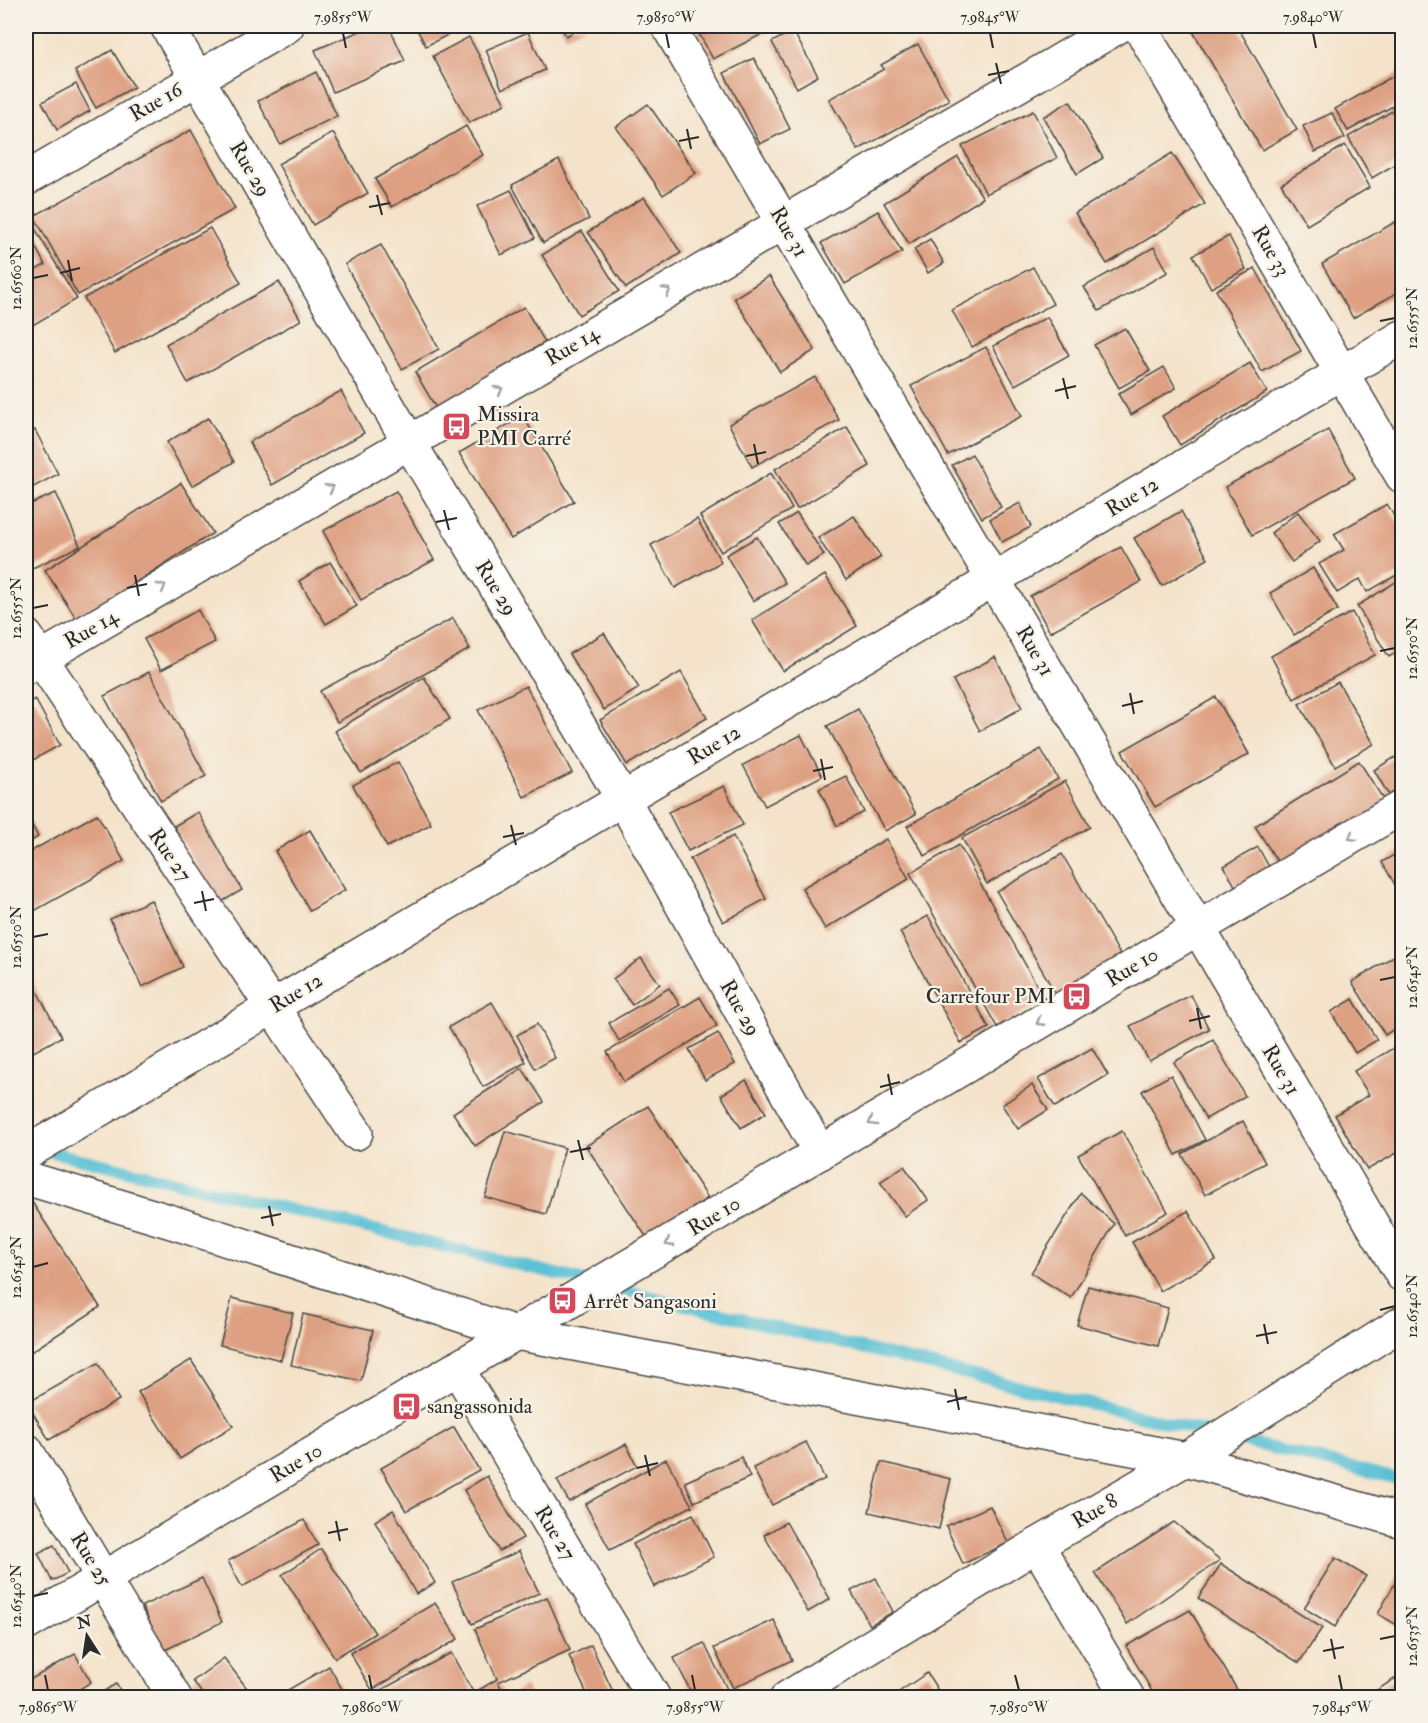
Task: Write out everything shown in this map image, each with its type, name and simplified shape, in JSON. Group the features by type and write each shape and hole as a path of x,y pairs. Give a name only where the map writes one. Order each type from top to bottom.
{"street":[{"name":"Rue 29","path":"167,26 409,442 624,799 820,1153"},
{"name":"Rue 16","path":"26,179 287,26"},
{"name":"Rue 31","path":"668,26 1402,1275"},
{"name":"Rue 14","path":"30,654 409,442 1119,26"},
{"name":"Rue 33","path":"1139,26 1402,476"},
{"name":"Rue 12","path":"26,1153 1402,337"},
{"name":"Rue 27","path":"30,654 356,1133"},
{"name":"Rue 10","path":"26,1624 1402,807"},
{"path":"26,1178 175,1223 516,1333 1186,1459 1402,1521"},
{"name":"Rue 8","path":"787,1698 1037,1545 1186,1459 1402,1323"},
{"name":"Rue 27","path":"457,1368 654,1698"},
{"name":"Rue 25","path":"26,1450 175,1698"},
{"path":"1037,1545 1128,1698"}],"building":[{"path":"372,26 389,26 405,61 333,92 315,50"},
{"path":"415,26 465,26 426,46"},
{"path":"560,26 585,26 566,36"},
{"path":"695,26 778,26 713,59"},
{"path":"800,26 820,26 804,34"},
{"path":"1237,26 1297,130 1262,150 1191,28"},
{"path":"793,31 818,76 797,88 772,42"},
{"path":"528,32 545,70 502,89 486,50"},
{"path":"469,37 505,104 469,123 433,56"},
{"path":"918,44 949,100 858,150 829,99 884,69 881,65"},
{"path":"112,50 134,87 96,108 75,71"},
{"path":"754,58 790,129 760,144 724,73"},
{"path":"1402,71 1402,101 1348,131 1335,109"},
{"path":"316,72 337,116 280,144 258,101"},
{"path":"76,84 90,111 57,130 42,102"},
{"path":"1070,101 1103,158 1077,174 1043,117"},
{"path":"648,104 696,173 663,195 616,127"},
{"path":"1402,105 1402,160 1372,178 1348,137"},
{"path":"1033,111 1057,158 986,194 962,146"},
{"path":"1332,113 1345,138 1315,152 1303,126"},
{"path":"466,126 483,155 392,207 375,179"},
{"path":"191,130 235,209 78,295 34,216"},
{"path":"333,133 368,193 313,225 278,164"},
{"path":"1345,145 1370,187 1307,225 1281,184"},
{"path":"1172,153 1205,204 1107,264 1075,213"},
{"path":"958,157 983,198 909,244 884,203"},
{"path":"559,160 589,219 543,243 512,185"},
{"path":"511,190 535,238 501,255 477,206"},
{"path":"644,197 681,253 626,288 588,232"},
{"path":"878,211 902,252 845,284 821,243"},
{"path":"31,222 77,299 26,329 26,266 29,273 45,265 33,242 26,246 26,226"},
{"path":"1395,222 1402,236 1402,290 1353,318 1322,264"},
{"path":"210,228 241,283 115,353 84,298"},
{"path":"582,231 619,291 579,315 542,255"},
{"path":"1229,236 1246,269 1211,288 1193,255"},
{"path":"930,239 944,263 928,273 914,249"},
{"path":"381,245 439,349 402,369 345,264"},
{"path":"1154,247 1168,272 1099,311 1084,287"},
{"path":"1033,267 1053,304 972,347 952,310"},
{"path":"1255,268 1301,351 1262,372 1216,290"},
{"path":"769,276 815,350 780,372 734,298"},
{"path":"279,282 301,320 188,383 166,344"},
{"path":"524,307 545,342 436,408 415,372"},
{"path":"1047,317 1069,355 1015,385 993,346"},
{"path":"1125,328 1150,371 1119,388 1094,345"},
{"path":"986,347 1022,416 948,455 911,386"},
{"path":"1250,363 1267,392 1180,445 1162,416"},
{"path":"1164,367 1176,388 1131,415 1118,394"},
{"path":"815,377 839,420 752,467 729,424"},
{"path":"341,391 364,433 272,485 249,442"},
{"path":"523,416 574,501 511,539 459,453"},
{"path":"208,418 234,462 192,486 167,442"},
{"path":"847,427 870,466 797,509 775,469"},
{"path":"35,430 58,474 26,491 26,434"},
{"path":"1328,430 1355,478 1252,535 1225,487"},
{"path":"972,454 1001,507 982,518 952,465"},
{"path":"771,473 792,509 721,552 700,516"},
{"path":"181,483 213,533 77,620 45,570"},
{"path":"396,491 434,560 361,600 323,531"},
{"path":"56,493 80,546 26,571 26,506"},
{"path":"1020,503 1031,527 1002,542 990,519"},
{"path":"1387,504 1402,530 1402,572 1367,592 1360,579 1337,593 1319,564 1344,550 1334,534"},
{"path":"1181,511 1208,559 1162,586 1134,538"},
{"path":"1298,512 1320,541 1292,562 1271,533"},
{"path":"797,513 824,555 806,566 779,524"},
{"path":"854,516 881,557 846,580 818,538"},
{"path":"697,519 721,562 675,588 651,545"},
{"path":"757,537 785,583 753,601 726,555"},
{"path":"1121,547 1141,582 1050,632 1030,596"},
{"path":"330,562 357,606 326,624 299,581"},
{"path":"1313,568 1338,610 1294,635 1270,593"},
{"path":"825,575 857,626 783,671 752,620"},
{"path":"1402,578 1402,649 1389,657 1357,606"},
{"path":"198,610 215,642 161,670 144,639"},
{"path":"1352,612 1375,655 1294,699 1271,656"},
{"path":"453,618 470,649 337,722 320,691"},
{"path":"604,633 639,688 604,710 569,654"},
{"path":"995,657 1022,708 980,731 953,680"},
{"path":"149,672 206,776 161,801 104,696"},
{"path":"681,672 707,718 627,765 600,720"},
{"path":"424,677 450,719 361,773 335,731"},
{"path":"1338,682 1374,744 1335,766 1299,704"},
{"path":"526,686 572,773 524,797 478,710"},
{"path":"1216,697 1249,754 1155,807 1122,751"},
{"path":"35,699 60,745 26,764 26,704"},
{"path":"858,709 916,814 885,831 827,726"},
{"path":"801,735 822,776 765,806 743,765"},
{"path":"1041,749 1058,779 925,856 907,826"},
{"path":"1402,753 1402,805 1397,809 1374,770"},
{"path":"1359,761 1387,805 1284,872 1255,826"},
{"path":"398,762 431,824 387,847 353,785"},
{"path":"846,776 864,812 837,826 819,789"},
{"path":"1065,781 1090,827 987,884 962,838"},
{"path":"724,786 743,825 688,851 668,812"},
{"path":"198,812 242,890 218,904 174,826"},
{"path":"26,813 38,837 26,844"},
{"path":"97,814 124,861 27,915 26,854"},
{"path":"310,830 345,890 310,911 275,851"},
{"path":"733,836 766,899 723,922 690,859"},
{"path":"886,839 909,879 825,929 802,888"},
{"path":"959,845 1045,1000 997,1027 910,873"},
{"path":"1258,847 1273,874 1239,893 1224,866"},
{"path":"1402,850 1402,897 1382,862"},
{"path":"1062,854 1122,958 1057,996 997,892"},
{"path":"151,900 183,967 142,987 110,919"},
{"path":"928,916 989,1028 961,1043 900,932"},
{"path":"1400,952 1402,956 1402,1024 1385,1035 1352,982"},
{"path":"641,958 660,984 632,1005 613,979"},
{"path":"26,970 61,1037 26,1056"},
{"path":"669,988 680,1005 619,1041 609,1023"},
{"path":"1191,995 1209,1029 1149,1061 1130,1026"},
{"path":"700,997 717,1026 624,1082 607,1052"},
{"path":"1353,999 1377,1040 1355,1053 1331,1012"},
{"path":"492,1002 526,1062 483,1087 449,1027"},
{"path":"537,1024 555,1058 535,1069 517,1035"},
{"path":"718,1033 735,1064 705,1080 689,1049"},
{"path":"1213,1040 1245,1096 1206,1119 1174,1062"},
{"path":"1402,1043 1402,1150 1367,1170 1335,1115 1369,1095 1354,1071"},
{"path":"1092,1048 1108,1075 1055,1107 1038,1079"},
{"path":"522,1068 544,1102 475,1146 453,1113"},
{"path":"1171,1075 1205,1140 1176,1155 1142,1091"},
{"path":"746,1080 766,1113 741,1128 721,1095"},
{"path":"1032,1085 1048,1110 1018,1129 1002,1105"},
{"path":"648,1106 708,1198 647,1238 586,1146"},
{"path":"1243,1121 1265,1163 1205,1195 1182,1154"},
{"path":"505,1131 565,1148 546,1214 485,1197"},
{"path":"1122,1131 1168,1212 1125,1236 1078,1155"},
{"path":"904,1166 928,1200 905,1216 880,1182"},
{"path":"26,1193 100,1307 26,1355"},
{"path":"1081,1193 1114,1224 1071,1298 1031,1273"},
{"path":"1188,1211 1216,1260 1160,1291 1132,1242"},
{"path":"1088,1286 1168,1308 1158,1346 1077,1325"},
{"path":"232,1298 293,1313 281,1360 220,1345"},
{"path":"303,1314 373,1330 361,1381 291,1365"},
{"path":"191,1360 233,1426 180,1459 138,1392"},
{"path":"98,1363 119,1400 49,1440 27,1403"},
{"path":"454,1427 479,1470 406,1511 381,1468"},
{"path":"806,1442 825,1479 772,1505 753,1468"},
{"path":"626,1444 637,1466 569,1502 557,1480"},
{"path":"741,1457 750,1477 694,1502 685,1482"},
{"path":"666,1459 692,1506 610,1550 585,1504"},
{"path":"881,1462 951,1479 939,1529 869,1512"},
{"path":"487,1476 523,1538 499,1551 464,1490"},
{"path":"990,1506 1008,1543 963,1564 946,1526"},
{"path":"393,1510 435,1583 416,1594 375,1521"},
{"path":"693,1514 714,1557 654,1587 633,1544"},
{"path":"304,1520 318,1545 242,1587 228,1561"},
{"path":"786,1522 830,1599 808,1612 764,1535"},
{"path":"1174,1522 1220,1560 1127,1624 1095,1573"},
{"path":"54,1545 68,1573 52,1581 38,1553"},
{"path":"321,1549 375,1633 335,1658 282,1575"},
{"path":"519,1551 539,1593 472,1624 452,1582"},
{"path":"1335,1558 1366,1576 1335,1627 1304,1608"},
{"path":"1221,1564 1322,1628 1299,1663 1198,1598"},
{"path":"1402,1570 1402,1628 1378,1614"},
{"path":"202,1578 222,1622 163,1651 142,1606"},
{"path":"876,1578 893,1612 870,1625 851,1591"},
{"path":"547,1597 570,1650 498,1682 507,1698 466,1698 497,1679 475,1629"},
{"path":"435,1603 458,1639 372,1690 350,1653"},
{"path":"1190,1610 1242,1698 1156,1698 1126,1646"},
{"path":"774,1620 792,1660 733,1688 714,1648"},
{"path":"704,1643 730,1698 694,1698 674,1658"},
{"path":"591,1645 616,1698 589,1698 569,1656"},
{"path":"451,1653 473,1692 463,1698 366,1698"},
{"path":"75,1654 91,1682 65,1698 26,1698 26,1682"},
{"path":"224,1658 252,1695 249,1698 205,1698 193,1681"},
{"path":"329,1666 347,1698 274,1698"},
{"path":"927,1673 941,1695 937,1698 890,1698"},
{"path":"1396,1678 1402,1689 1402,1698 1364,1698"},
{"path":"116,1684 125,1698 99,1698 97,1695"},
{"path":"525,1686 532,1698 507,1698"}],"waterway":[{"path":"44,1150 590,1282"},
{"path":"607,1286 1214,1434"},
{"path":"1231,1438 1402,1480"}],"place":[{"name":"Missira PMI Carré","path":"456,426"},
{"name":"Carrefour PMI","path":"1076,996"},
{"name":"Arrêt Sangasoni","path":"563,1301"},
{"name":"sangassonida","path":"406,1406"}]}
